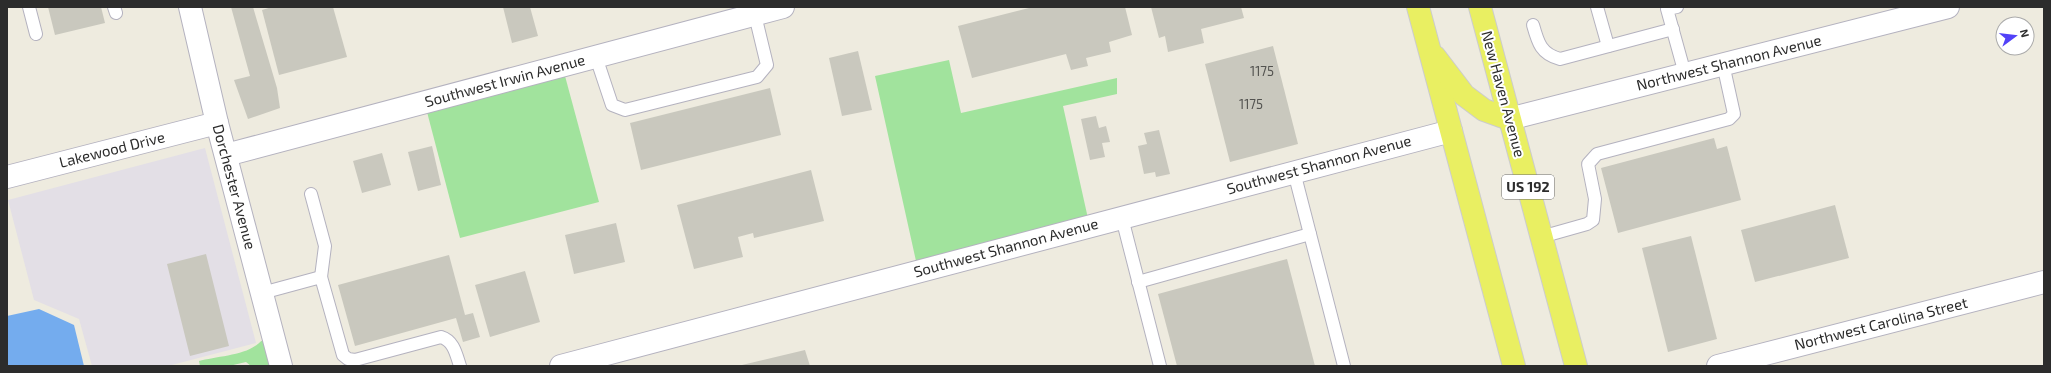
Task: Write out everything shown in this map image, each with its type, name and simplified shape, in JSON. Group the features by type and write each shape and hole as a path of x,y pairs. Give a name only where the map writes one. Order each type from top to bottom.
{"main road":[{"path":"1418,7 1514,366"},
{"name":"New Haven Avenue","path":"1480,7 1576,366"},
{"path":"1430,50 1464,95 1484,110 1509,119"}],"street":[{"name":"Dorchester Avenue","path":"190,7 217,124 281,366"},
{"name":"Southwest Irwin Avenue","path":"226,154 783,7"},
{"name":"Northwest Shannon Avenue","path":"1509,119 1948,7"},
{"name":"Lakewood Drive","path":"7,177 217,124"},
{"name":"Southwest Shannon Avenue","path":"561,366 1451,130"},
{"name":"Northwest Carolina Street","path":"1718,366 2044,282"}],"lane":[{"path":"29,7 36,34"},
{"path":"1597,7 1608,46"},
{"path":"1670,8 1672,29 1685,74"},
{"path":"596,57 612,105 624,110 756,77 767,66 754,14"},
{"path":"1533,25 1538,41 1548,56 1560,59 1672,29"},
{"path":"1541,237 1587,224 1593,220 1595,199 1588,164 1597,154 1728,119 1734,114 1723,64"},
{"path":"1294,172 1344,366"},
{"path":"310,194 324,246 321,277 343,355 348,359 355,360 441,337 447,339 453,345 460,366"},
{"path":"1122,218 1160,366"},
{"path":"1138,282 1310,234"},
{"path":"262,292 321,277"}],"shaded area":[{"path":"205,148 256,343 168,366 92,366 79,319 34,300 8,200"}],"green space":[{"path":"949,60 961,113 1117,78 1117,94 1063,106 1089,223 916,261 875,76"},
{"path":"565,76 599,202 460,238 427,112"},
{"path":"265,339 272,366 251,366 246,362 229,366 200,366 199,361 243,352"}],"water":[{"path":"39,309 74,325 84,366 7,366 7,316"}],"building":[{"path":"48,7 101,7 105,23 55,35"},
{"path":"231,7 253,7 277,88 280,108 248,119 234,80 250,76"},
{"path":"272,7 333,7 347,57 279,75 262,10"},
{"path":"503,7 530,7 538,36 512,43"},
{"path":"1033,7 1125,7 1132,35 1109,42 1111,52 1086,58 1088,66 1071,70 1066,54 972,78 958,26"},
{"path":"1151,7 1241,7 1244,18 1201,29 1204,43 1168,52 1165,36 1159,38"},
{"path":"1273,46 1298,144 1230,162 1205,64"},
{"path":"858,51 872,110 842,116 829,58"},
{"path":"770,88 781,135 641,170 630,123"},
{"path":"1096,116 1099,128 1106,126 1110,142 1102,143 1105,157 1090,160 1081,119"},
{"path":"1159,130 1170,174 1156,177 1155,172 1144,174 1138,146 1147,144 1144,133"},
{"path":"1714,138 1717,149 1727,146 1741,200 1618,233 1601,168"},
{"path":"432,146 441,185 418,191 408,152"},
{"path":"382,153 391,185 362,193 353,161"},
{"path":"811,170 824,221 754,238 753,233 738,237 743,257 694,269 677,205"},
{"path":"1835,205 1849,258 1755,282 1741,230"},
{"path":"616,223 625,262 574,274 565,235"},
{"path":"1691,236 1717,339 1668,352 1642,248"},
{"path":"206,254 229,346 190,356 167,264"},
{"path":"449,255 465,315 473,313 480,337 463,342 456,318 355,346 338,285"},
{"path":"1287,259 1315,366 1177,366 1158,294"},
{"path":"525,271 540,322 490,337 475,285"},
{"path":"805,350 810,366 742,366 742,365"}]}
